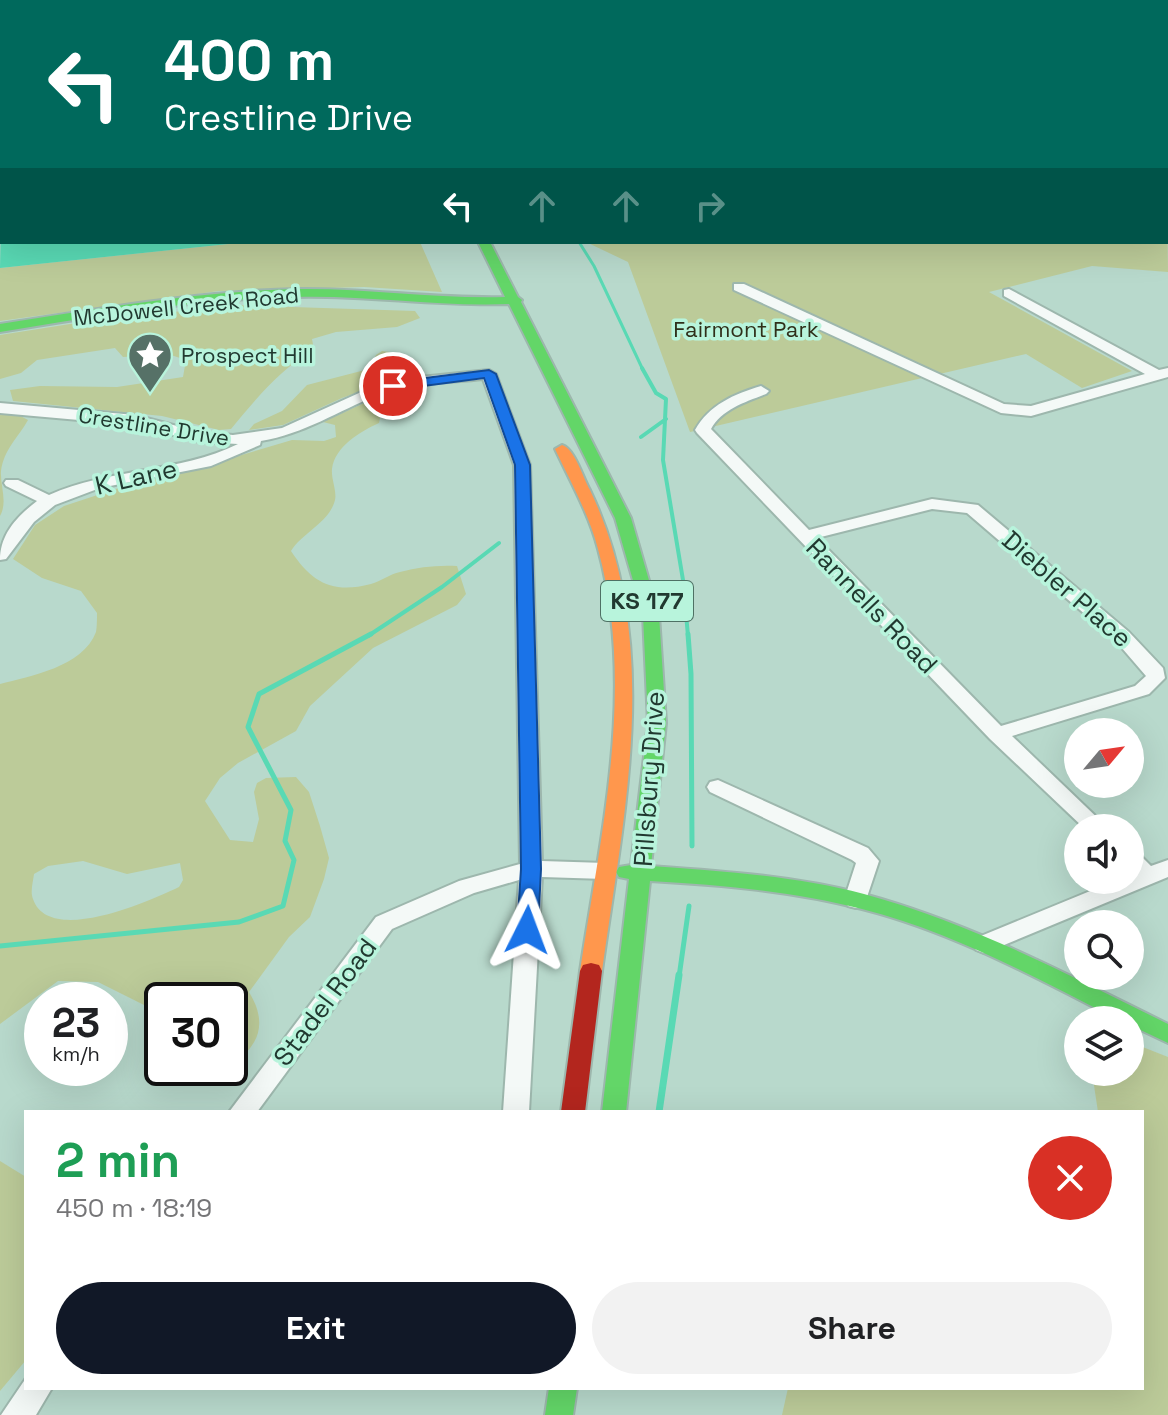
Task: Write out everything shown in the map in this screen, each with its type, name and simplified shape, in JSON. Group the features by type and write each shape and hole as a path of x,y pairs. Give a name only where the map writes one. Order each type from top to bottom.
{"main road":[{"name":"Pillsbury Drive","path":"480,250 516,300 623,518 651,615 657,723 614,1110"},
{"name":"Pillsbury Drive","path":"480,250 497,309"},
{"name":"McDowell Creek Road","path":"0,328 259,295 325,294 497,309 516,300"},
{"name":"Pillsbury Drive","path":"557,437 606,550 623,644 623,715 573,1110"},
{"path":"605,871 768,884 856,900 984,944 1168,1034"},
{"path":"559,1415 562,1390"}],"street":[{"path":"70,0 77,0"},
{"path":"739,287 1001,408 1031,411 1163,373"},
{"path":"1009,293 1163,373"},
{"name":"Crestline Drive","path":"0,408 135,420 200,437 233,440 286,432 375,391 411,382 489,374 522,465 531,869"},
{"name":"Rannells Road","path":"761,391 718,411 706,422 703,430 997,734 1082,814"},
{"name":"K Lane","path":"49,501 97,486 214,460 243,449 261,437"},
{"path":"0,555 34,512 49,501 12,483"},
{"name":"Diebler Place","path":"804,536 932,504 972,509 1122,636 1156,672 1155,678 1142,690 997,734"},
{"path":"718,787 860,854 868,861 856,900"},
{"path":"516,1110 531,869"},
{"name":"Stadel Road","path":"244,1110 384,923 467,887 531,869 605,871"},
{"path":"984,944 1158,872"},
{"path":"17,1415 36,1390"}],"green space":[{"path":"228,244 421,244 442,292 364,287 219,291 0,321 0,268"},
{"name":"Fairmont Park","path":"590,244 1168,244 1168,272 1092,266 989,292 1132,371 1082,388 1026,354 690,432 628,262"},
{"path":"234,305 415,311 420,318 397,327 336,332 312,339 314,350 279,375 231,429 219,430 162,416 13,401 10,390 40,386 117,387 183,377 186,360 168,354 123,357 115,348 37,360 21,373 0,379 0,335"},
{"path":"382,351 390,352 409,374 342,398 283,425 249,430 254,424 282,411 307,385 365,370 371,367 376,355"},
{"path":"439,382 383,402 379,423 343,447 332,469 335,500 332,508 291,551 316,578 345,588 371,584 414,569 457,566 466,594 457,605 373,648 310,706 296,731 238,763 220,778 205,801 230,840 253,842 259,819 254,792 257,783 266,778 296,777 309,792 329,858 310,917 289,937 249,992 255,1003 259,1024 254,1042 248,1050 248,982 144,982 144,1005 128,997 128,982 24,982 24,1006 0,1024 0,684 68,662 89,644 96,632 97,622 97,613 81,591 42,578 13,559 35,525 64,506 137,482 191,470 292,440 324,441 336,437 335,425 323,422 388,392","holes":["83,861 127,874 180,863 183,880 179,887 101,916 79,920 58,919 43,913 32,896 34,874 48,866"]},
{"path":"13,412 28,420 3,463 0,516 0,413"},
{"path":"1144,1048 1168,1057 1168,1415 782,1415 788,1390 1144,1390 1144,1110 1098,1110 1094,1086 1144,1086"},
{"path":"0,1161 24,1176 24,1362 0,1391"}],"shaded area":[{"path":"1,244 228,244 0,268"}],"waterway":[{"path":"580,244 594,266 642,369"},
{"path":"642,369 656,393 666,399 665,420"},
{"path":"641,437 665,420"},
{"path":"665,420 663,460 683,580 688,636"},
{"path":"368,636 442,587 499,543"},
{"path":"0,946 239,922 283,906 294,860 285,841 291,810 248,727 259,694 371,634"},
{"path":"688,634 692,846"},
{"path":"679,977 689,906"},
{"path":"659,1110 679,975"}],"traffic: fast":[{"path":"485,244 623,518 651,615 657,723 614,1110"},
{"path":"0,328 148,306 260,294 324,293 461,301 516,300"},
{"path":"626,872 774,885 861,901 901,912 979,942 1168,1034"},
{"path":"559,1415 563,1390"}],"traffic: slow":[{"path":"562,449 606,549 618,601 623,654 621,760 591,971"}],"traffic: jam":[{"path":"573,1110 591,971"}],"place":[{"name":"Prospect Hill","path":"150,394"}],"route":[{"path":"393,386 437,378 489,374 522,465 531,869 527,930"}]}
